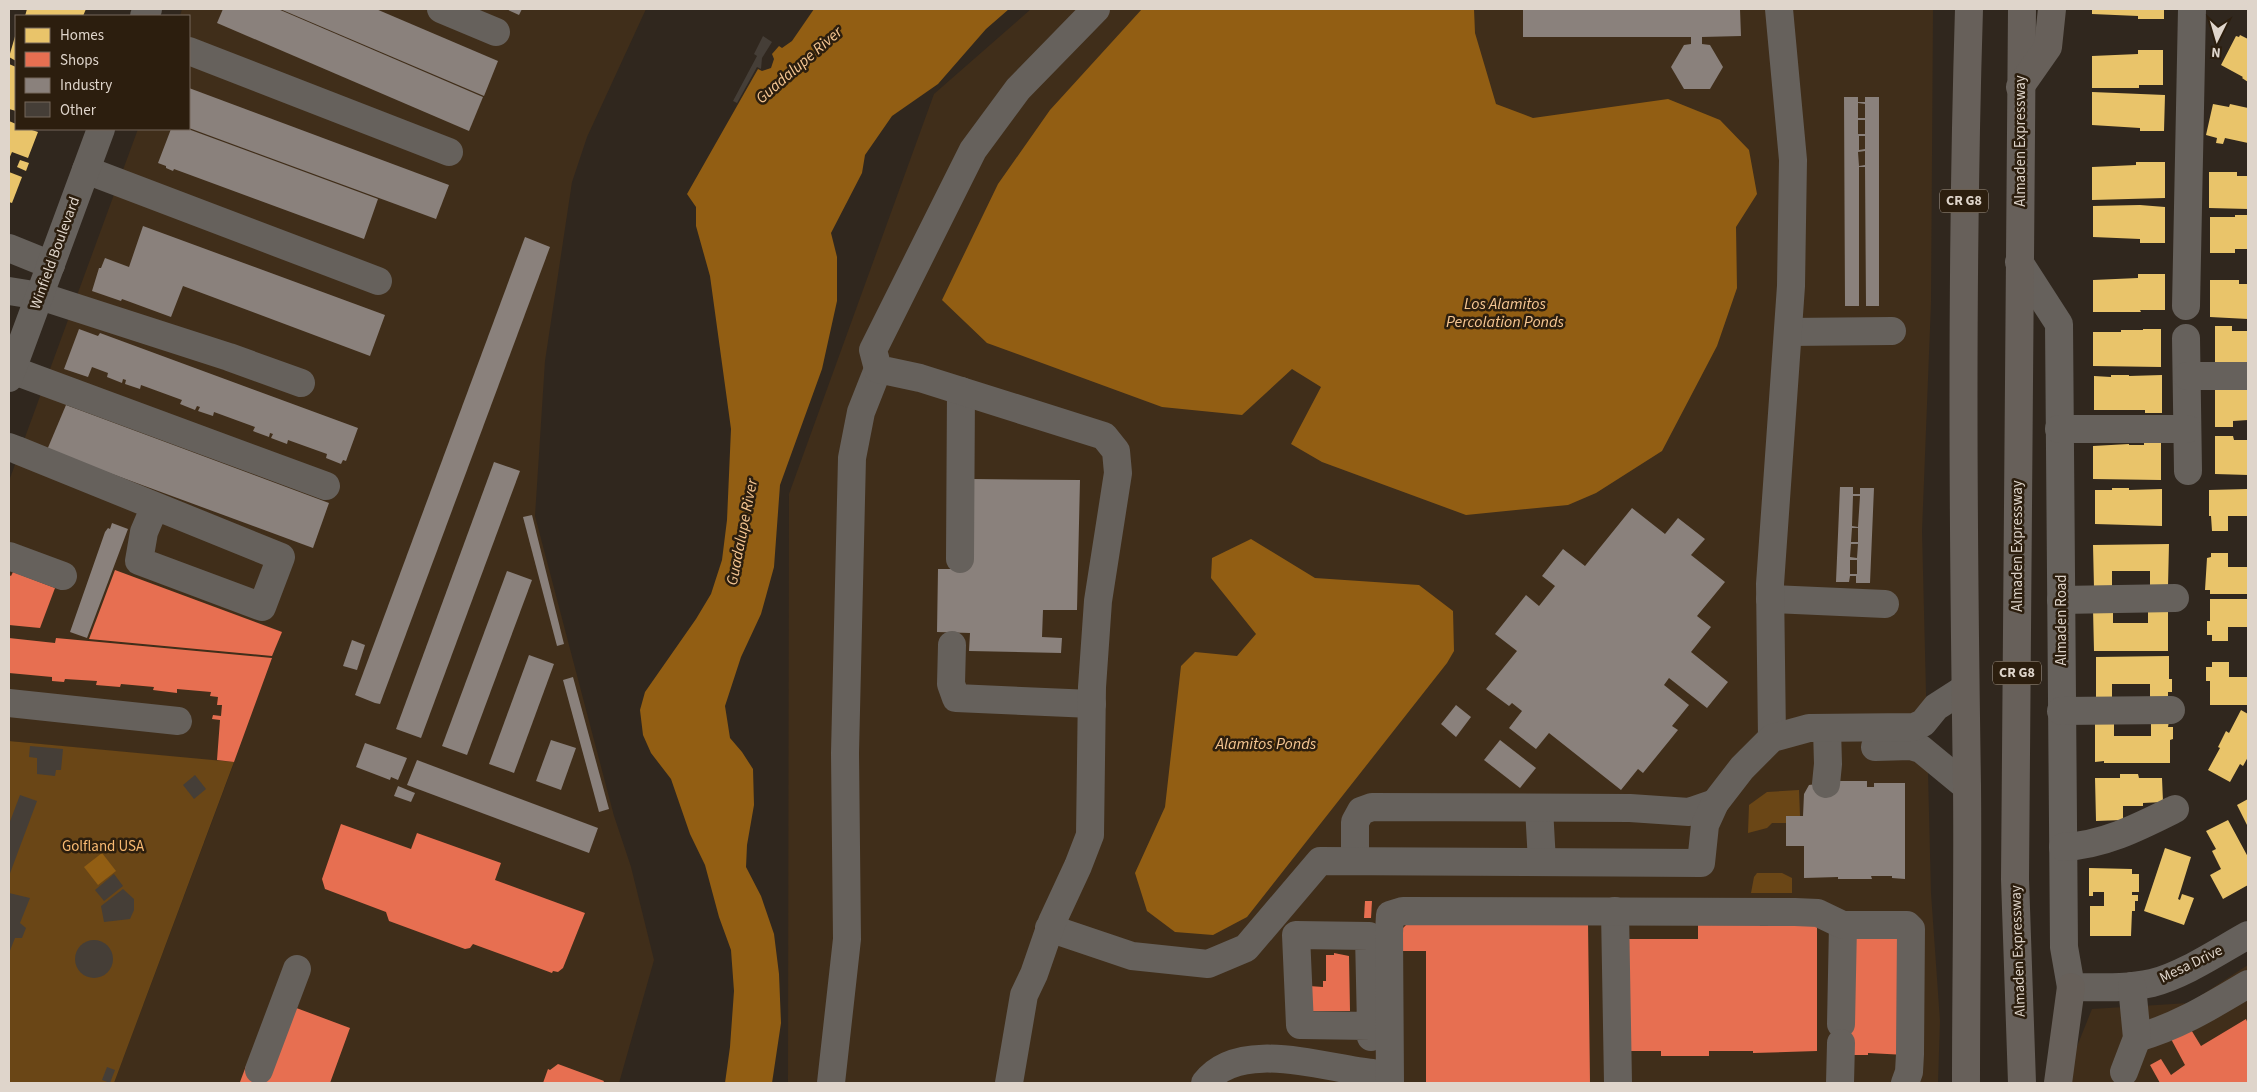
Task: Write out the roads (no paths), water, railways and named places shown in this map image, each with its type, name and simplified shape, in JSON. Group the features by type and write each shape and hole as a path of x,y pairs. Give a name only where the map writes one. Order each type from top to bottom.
{"main road":[{"name":"CR G8","path":"1966,1083 1967,787 1964,689 1963,330 1964,160 1969,9"},
{"name":"Almaden Expressway","path":"2022,9 2015,880 2022,1083"},
{"path":"2020,87 2048,47 2052,9"},
{"path":"2058,1083 2071,988"}],"street":[{"path":"441,9 496,32"},
{"path":"830,1083 846,939 845,753 852,458 861,412 878,369 873,350 973,150 1018,89 1096,9"},
{"path":"1772,738 1770,600 1791,286 1793,160 1779,9"},
{"path":"2186,306 2192,9"},
{"path":"190,50 449,152"},
{"name":"Winfield Boulevard","path":"10,374 101,130"},
{"path":"86,170 378,281"},
{"path":"9,248 51,265"},
{"name":"Almaden Road","path":"2019,262 2059,324 2064,947 2071,988"},
{"path":"9,291 40,296 229,357 301,383"},
{"path":"1788,332 1892,331"},
{"path":"2186,338 2188,471"},
{"path":"878,369 920,378 1104,436 1116,451 1118,474 1098,602 1092,704 1090,835 1049,928 1034,974 1024,995 1009,1083"},
{"path":"10,374 326,486"},
{"path":"2187,376 2248,376"},
{"path":"960,559 961,391"},
{"path":"2059,429 2187,429"},
{"path":"9,447 155,506 281,557 262,607 139,561 144,532 155,506"},
{"path":"9,556 63,576"},
{"path":"2061,600 2174,598"},
{"path":"1770,600 1885,604"},
{"path":"952,645 951,684 956,698 1092,704"},
{"path":"1827,738 1914,727 1923,723 1936,707 1964,689"},
{"path":"9,704 178,721"},
{"path":"2061,712 2171,710"},
{"path":"1049,928 1132,956 1208,964 1246,948 1320,861 1701,863 1703,813 1742,768 1772,738 1809,728 1827,738 1911,746 1921,749 1967,787"},
{"path":"1826,784 1828,764 1827,738"},
{"path":"1355,861 1356,822 1361,811 1372,807 1630,808 1703,813"},
{"path":"1540,808 1542,862"},
{"path":"2063,847 2080,846 2126,833 2175,809"},
{"path":"1615,910 1618,1083"},
{"path":"1378,1080 1390,915 1403,911 1615,910 1818,913 1843,925 1900,924 1911,928 1910,1072 1905,1083"},
{"path":"1840,1083 1843,925"},
{"name":"Mesa Drive","path":"2071,988 2132,986 2152,982 2172,976 2248,935"},
{"path":"259,1070 296,969"},
{"path":"2137,1038 2162,1031 2194,1017 2248,984"},
{"path":"2124,1072 2137,1038 2132,986"},
{"path":"1371,1026 1378,1080"},
{"path":"1205,1083 1218,1072 1234,1063 1249,1058 1277,1058 1378,1080"}],"water":[{"name":"Guadalupe River","path":"814,9 1009,9 986,29 938,84 892,116 865,155 862,173 831,233 837,257 837,301 822,369 780,485 774,567 761,614 741,657 725,706 730,738 753,769 754,805 747,845 746,867 761,896 774,934 779,974 781,1023 772,1083 725,1083 734,991 731,950 719,917 705,865 690,834 671,779 651,753 643,735 640,710 645,692 696,619 711,594 722,560 727,520 731,429 710,276 696,226 696,207 687,194 758,69 762,71 771,68 774,59 772,54 779,46 782,48 792,41"},
{"name":"Los Alamitos Percolation Ponds","path":"1142,9 1474,9 1475,33 1496,104 1533,118 1668,99 1720,120 1749,150 1757,194 1736,227 1737,288 1717,346 1662,451 1596,493 1568,505 1466,515 1322,462 1291,444 1321,387 1292,369 1242,415 1162,407 987,343 942,300 998,184 1050,110"},
{"name":"Alamitos Ponds","path":"1251,539 1315,578 1419,585 1453,611 1454,651 1447,663 1247,917 1213,935 1175,932 1147,911 1135,873 1165,807 1181,666 1195,652 1237,656 1256,634 1211,578 1212,558"},
{"path":"102,853 116,871 98,885 84,867"}],"park label":[{"name":"Golfland USA","path":"103,846"}]}
